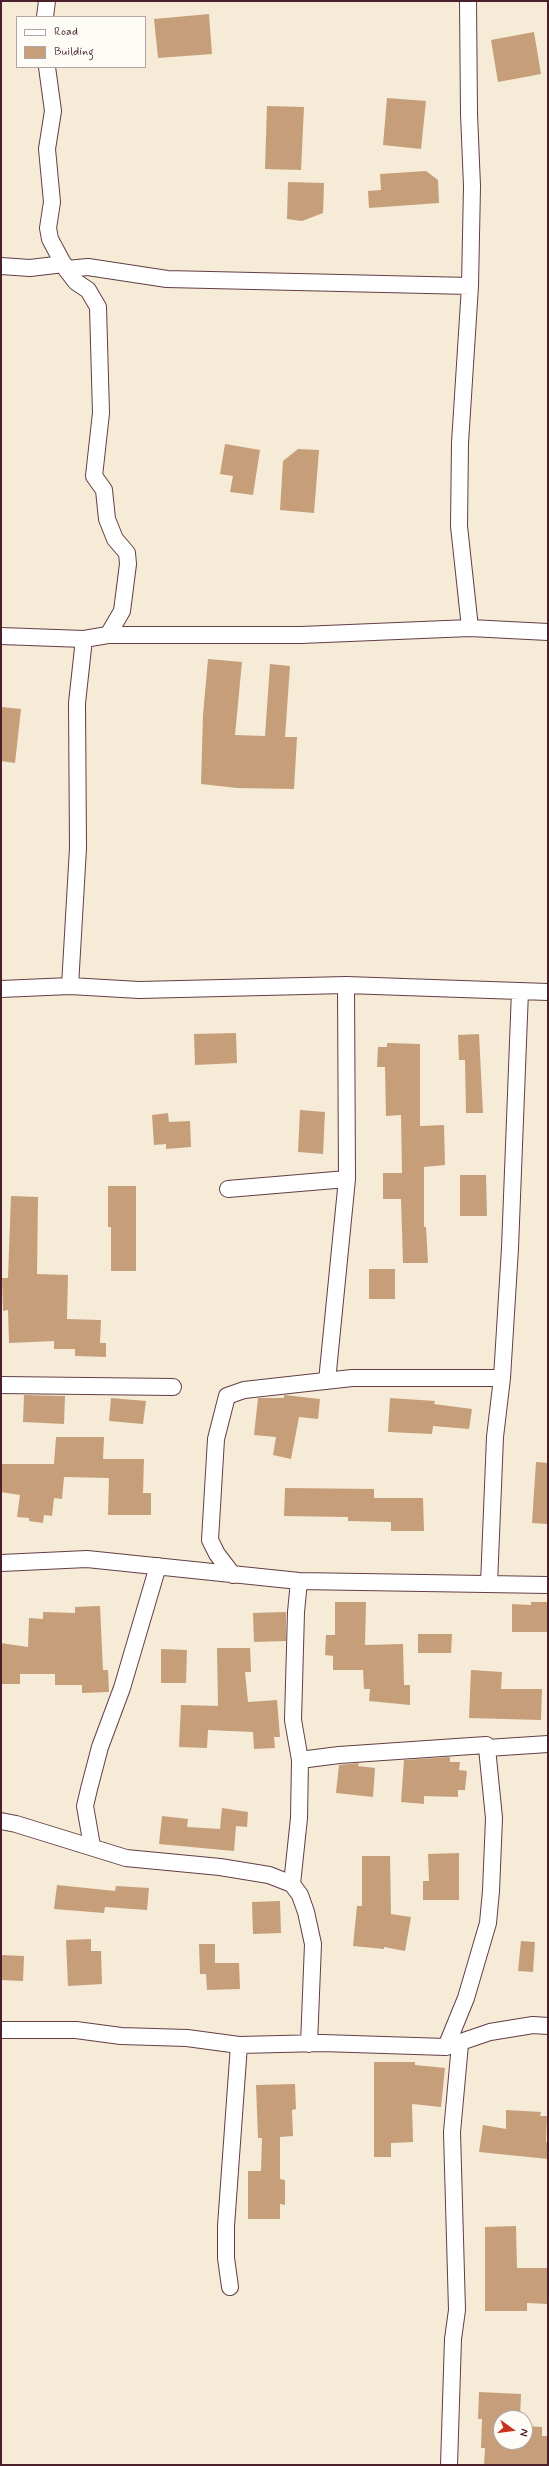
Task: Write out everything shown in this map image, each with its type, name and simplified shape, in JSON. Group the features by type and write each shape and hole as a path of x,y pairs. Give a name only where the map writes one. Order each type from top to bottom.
{"street":[{"path":"45,16 47,1"},
{"path":"468,1 468,114 472,186 470,286 460,443 459,526 470,628"},
{"path":"47,68 53,111 47,149 52,202 48,228 50,239 65,267 76,282 88,290 98,307 101,413 94,476 104,490 107,519 116,539 127,553 128,564 122,611 108,635"},
{"path":"1,266 30,268 88,267 167,278 470,286"},
{"path":"1,636 84,639 108,635 301,635 470,628 548,632"},
{"path":"70,986 78,848 77,702 84,639"},
{"path":"327,1381 347,1178 346,984"},
{"path":"1,989 70,986 139,990 346,984 548,992"},
{"path":"489,1584 495,1437 502,1378 510,1248 520,991"},
{"path":"228,1188 347,1178"},
{"path":"233,1575 217,1554 210,1540 216,1439 222,1410 227,1396 244,1390 352,1378 502,1378"},
{"path":"1,1385 173,1387"},
{"path":"1,1563 87,1559 299,1581 548,1585"},
{"path":"92,1846 85,1806 89,1789 100,1747 122,1688 158,1566"},
{"path":"292,1884 299,1818 300,1760 293,1720 296,1612 299,1581"},
{"path":"300,1760 339,1755 486,1745 487,1748 548,1744"},
{"path":"449,2465 453,2339 457,2310 452,2132 453,2045 488,1923 494,1818 493,1791 487,1748"},
{"path":"1,1835 9,1822 92,1846 109,1854 126,1858 220,1867 269,1875 292,1884 300,1895 306,1912 313,1944 309,2044"},
{"path":"1,2030 76,2030 121,2036 187,2038 239,2045 453,2045 490,2032 533,2025 548,2026"},
{"path":"230,2287 226,2258 226,2226 239,2045"}],"building":[{"path":"209,14 212,54 158,58 154,19"},
{"path":"534,32 541,74 498,82 491,40"},
{"path":"387,98 426,101 421,149 383,145"},
{"path":"267,106 304,107 301,170 265,169"},
{"path":"426,171 438,180 439,203 369,208 368,191 381,190 380,174"},
{"path":"288,182 324,183 323,213 302,221 287,219"},
{"path":"225,444 260,450 253,495 230,492 233,476 220,474"},
{"path":"298,449 319,450 314,513 280,510 283,461"},
{"path":"208,659 242,662 235,735 265,736 270,664 290,666 285,737 297,737 294,789 237,788 201,784 203,715"},
{"path":"1,707 21,709 15,763 1,761"},
{"path":"236,1033 237,1063 195,1065 194,1034"},
{"path":"479,1034 483,1113 466,1113 465,1060 459,1060 458,1035"},
{"path":"387,1043 420,1044 420,1126 444,1125 445,1165 424,1167 424,1227 426,1227 428,1263 403,1263 401,1199 383,1199 383,1173 402,1173 401,1115 386,1116 385,1067 377,1067 378,1047 387,1047"},
{"path":"300,1110 325,1112 323,1154 298,1152"},
{"path":"168,1113 169,1122 190,1121 191,1147 166,1149 166,1144 154,1145 152,1115"},
{"path":"460,1175 486,1175 487,1216 460,1216"},
{"path":"108,1186 136,1186 136,1271 111,1271 111,1227 108,1227"},
{"path":"11,1196 38,1197 37,1274 68,1275 67,1319 101,1320 100,1343 106,1343 106,1357 75,1356 75,1349 54,1349 54,1341 9,1343 8,1310 3,1311 2,1278 8,1278"},
{"path":"369,1269 395,1269 395,1299 369,1299"},
{"path":"24,1395 65,1396 64,1424 23,1422"},
{"path":"284,1395 320,1399 318,1419 299,1417 291,1459 273,1455 276,1437 254,1435 258,1398 284,1398"},
{"path":"111,1398 146,1401 143,1424 109,1421"},
{"path":"390,1398 435,1401 434,1404 472,1409 469,1429 433,1426 432,1434 388,1432"},
{"path":"56,1437 104,1437 103,1459 144,1459 143,1493 151,1493 151,1515 108,1515 109,1478 64,1477 62,1499 54,1498 52,1516 44,1515 43,1523 29,1521 29,1518 17,1517 20,1495 1,1492 1,1464 54,1464"},
{"path":"536,1462 548,1463 548,1524 532,1523"},
{"path":"285,1488 374,1489 374,1498 423,1498 424,1531 391,1531 391,1522 348,1521 348,1517 284,1516"},
{"path":"335,1602 366,1602 365,1645 403,1644 404,1685 410,1685 410,1705 369,1701 370,1689 364,1689 363,1670 333,1670 333,1656 325,1655 326,1635 335,1635"},
{"path":"531,1602 548,1602 548,1632 512,1632 512,1604 531,1605"},
{"path":"100,1606 103,1670 108,1670 109,1692 82,1693 82,1685 55,1685 55,1674 20,1674 20,1684 1,1684 1,1643 28,1647 29,1618 43,1619 43,1612 75,1613 75,1607"},
{"path":"286,1612 286,1641 254,1642 253,1613"},
{"path":"418,1634 452,1634 451,1653 418,1653"},
{"path":"217,1648 250,1648 251,1672 245,1672 248,1702 277,1700 280,1737 274,1737 275,1748 254,1749 253,1732 208,1730 207,1748 179,1747 181,1705 218,1706"},
{"path":"161,1649 187,1650 186,1683 161,1683"},
{"path":"471,1670 502,1672 501,1689 542,1689 541,1720 469,1718"},
{"path":"450,1757 450,1762 460,1762 459,1770 467,1771 465,1790 458,1790 458,1797 424,1796 424,1804 401,1802 404,1760"},
{"path":"359,1763 358,1766 375,1768 373,1797 336,1793 339,1765"},
{"path":"222,1808 248,1812 247,1827 236,1826 234,1851 159,1844 162,1816 188,1819 187,1827 220,1829"},
{"path":"459,1853 459,1900 423,1900 423,1881 429,1881 428,1854"},
{"path":"362,1856 390,1856 391,1914 411,1917 405,1951 384,1947 384,1949 353,1946 357,1906 362,1906"},
{"path":"57,1885 115,1891 116,1886 149,1888 147,1910 105,1907 104,1913 54,1909"},
{"path":"280,1901 281,1933 253,1934 252,1902"},
{"path":"91,1939 91,1951 101,1951 102,1984 68,1986 66,1940"},
{"path":"521,1941 535,1942 533,1972 518,1971"},
{"path":"199,1944 215,1944 215,1963 239,1963 240,1989 207,1990 206,1974 200,1974"},
{"path":"1,1955 24,1956 23,1981 1,1980"},
{"path":"374,2062 415,2062 415,2065 445,2068 441,2107 412,2104 413,2142 391,2143 391,2157 374,2157"},
{"path":"295,2084 296,2109 292,2110 293,2136 280,2137 280,2179 285,2180 285,2205 280,2204 280,2219 248,2219 248,2171 261,2171 262,2138 258,2138 256,2085"},
{"path":"506,2110 541,2112 540,2116 547,2116 546,2142 548,2142 548,2159 479,2152 483,2125 506,2129"},
{"path":"516,2226 517,2268 548,2268 548,2304 527,2303 527,2311 485,2311 485,2227"},
{"path":"479,2392 521,2394 520,2410 493,2410 493,2450 533,2450 533,2426 542,2427 542,2436 548,2436 548,2465 484,2465 485,2448 481,2448 482,2419 478,2419"}]}
